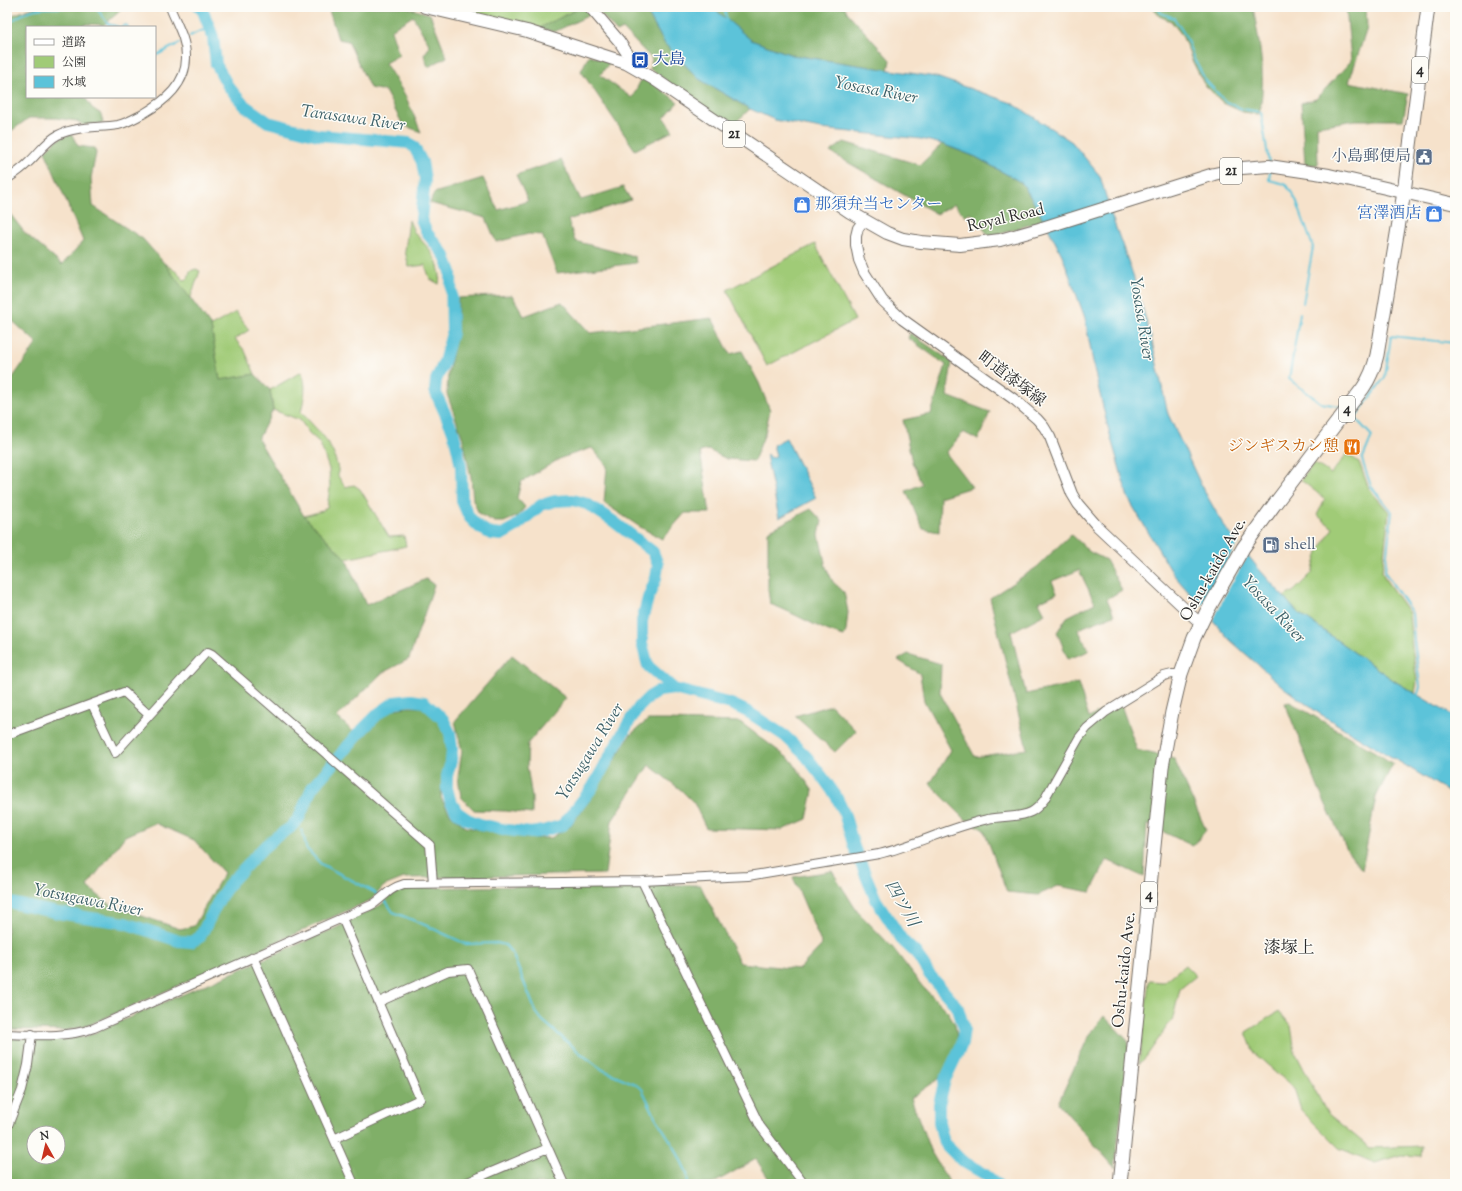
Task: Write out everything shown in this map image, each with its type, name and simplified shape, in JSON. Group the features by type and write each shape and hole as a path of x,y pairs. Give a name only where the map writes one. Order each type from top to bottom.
{"highway":[{"name":"Oshu-kaido Ave.","path":"1120,1184 1162,767 1172,712 1181,674 1194,638 1243,548 1369,379 1377,356 1404,192 1428,7"}],"main road":[{"name":"Royal Road","path":"425,7 527,31 621,61 636,68 654,78 792,174 864,220 887,233 903,238 942,245 980,243 1006,238 1040,229 1214,174 1242,168 1269,166 1329,175 1455,204"},
{"path":"590,7 623,46 636,68"}],"street":[{"path":"7,179 18,172 57,135 77,129 120,124 153,108 175,90 185,67 186,56 182,32 170,7"},
{"name":"町道漆塚線","path":"864,220 858,228 856,236 859,260 864,272 882,300 902,319 1015,400 1037,419 1050,437 1072,494 1083,510 1097,526 1204,618"},
{"path":"92,704 115,753 208,652 430,845 433,883"},
{"path":"7,1034 68,1034 91,1029 342,918 375,902 387,891 396,886 404,884 642,880 748,876 879,854 988,819 1029,813 1038,808 1079,738 1087,728 1106,712 1164,676 1181,674"},
{"path":"7,735 124,692 149,715"},
{"path":"642,880 760,1126 804,1184"},
{"path":"334,1139 420,1099 342,918"},
{"path":"253,957 354,1184"},
{"path":"379,1002 448,971 468,969 564,1184"},
{"path":"7,1128 22,1090 28,1065 32,1034"},
{"path":"463,1184 548,1148"}],"green space":[{"path":"35,7 121,7 121,10 104,25 87,24 81,26 26,26 26,98 86,98 92,108 101,114 103,123 83,125 77,121 56,118 29,118 7,134 7,17"},
{"path":"328,7 405,7 430,14 447,57 428,67 424,55 430,46 413,16 391,30 399,55 385,63 405,95 421,132 403,125 385,91 370,88 348,41 338,39"},
{"path":"467,7 576,7 578,9 540,28 469,12"},
{"path":"576,7 644,7 665,44 699,79 750,109 737,121 742,134 650,69 652,59 623,29 617,32 598,11 554,32 540,28 577,9"},
{"path":"716,7 845,7 847,12 890,60 888,70 792,55 750,40 717,11"},
{"path":"1152,7 1253,7 1260,47 1262,74 1259,114 1243,112 1223,103 1204,84 1182,35 1171,21 1159,16"},
{"path":"1346,7 1366,7 1367,28 1349,82 1408,94 1403,120 1356,120 1317,126 1318,165 1305,164 1301,103 1316,99 1351,61"},
{"path":"589,55 610,62 600,75 632,98 643,76 678,102 664,118 673,131 635,150 581,71"},
{"path":"72,135 78,146 94,148 96,153 91,178 93,206 143,239 164,263 211,326 220,380 255,374 270,390 273,410 258,439 304,516 346,559 366,605 426,579 434,585 409,659 382,673 337,717 361,739 382,717 394,709 421,707 434,716 446,732 449,753 442,775 441,798 451,815 466,827 526,838 551,838 570,826 589,801 630,735 648,720 740,722 792,761 813,791 807,819 782,830 706,828 694,803 681,790 649,765 612,821 605,874 404,878 384,886 371,900 89,1025 65,1031 7,1029 7,386 37,343 7,316 7,210 25,233 62,265 83,241 45,151 57,140","holes":["155,823 194,840 224,873 194,926 180,929 110,905 87,886 125,836"]},
{"path":"844,142 920,165 942,144 976,157 1022,183 1044,220 990,237 971,213 965,216 954,204 937,214 830,152"},
{"path":"561,160 581,200 623,187 631,200 568,220 575,241 635,257 636,263 557,273 542,235 529,234 496,242 486,218 430,203 434,193 483,178 498,210 528,201 516,175"},
{"path":"409,220 414,232 429,249 437,262 440,275 439,284 430,279 425,265 409,267 405,251"},
{"path":"815,244 855,320 767,366 727,290"},
{"path":"164,263 178,273 183,280 188,279 190,271 196,269 200,271 190,299"},
{"path":"512,295 524,316 562,302 590,333 712,318 730,354 742,351 759,383 770,410 765,433 754,461 727,459 708,450 700,452 710,513 685,513 662,539 640,527 604,503 607,466 592,448 561,458 521,482 517,498 525,507 518,516 504,522 495,522 479,514 473,500 471,477 463,439 447,394 448,373 457,333 458,298"},
{"path":"236,312 249,330 235,339 245,351 255,374 220,381 211,326"},
{"path":"910,333 952,362 947,396 990,412 978,440 963,432 946,453 972,487 940,497 939,532 923,529 906,491 922,484 912,462 903,420 931,414 946,365 908,338"},
{"path":"301,372 305,387 301,412 325,438 333,452 338,468 338,476 345,487 354,485 360,489 389,537 404,536 406,546 346,559 304,516 322,511 327,507 330,488 329,469 320,443 309,433 300,420 273,410 270,390"},
{"path":"1347,454 1359,462 1369,489 1389,512 1382,571 1385,579 1409,613 1417,681 1415,693 1396,682 1297,612 1284,597 1294,591 1312,573 1318,552 1333,528 1317,515 1325,499 1301,480 1314,463 1331,474"},
{"path":"811,509 822,521 819,535 826,567 833,582 844,592 848,612 844,636 834,633 770,604 768,589 768,531"},
{"path":"1071,534 1090,552 1106,560 1122,590 1107,599 1114,615 1078,629 1089,651 1068,659 1057,632 1067,617 1095,603 1079,570 1052,581 1057,593 1039,602 1045,614 1011,632 1026,694 1078,683 1089,718 1116,702 1122,708 1137,750 1174,759 1206,830 1193,846 1147,824 1144,877 1107,860 1091,892 1058,886 1038,895 1007,892 984,830 965,819 930,784 951,750 924,701 920,674 898,660 908,654 941,664 940,693 975,757 1027,749 990,598 1037,567"},
{"path":"512,655 566,698 528,743 527,766 532,798 532,814 474,810 461,797 458,777 462,751 455,721"},
{"path":"1290,702 1393,764 1376,797 1362,870 1348,852 1319,790 1285,703"},
{"path":"831,705 856,731 835,752 795,716"},
{"path":"832,871 857,911 893,948 922,986 948,1012 955,1024 958,1043 940,1078 911,1098 930,1150 950,1184 772,1184 756,1159 712,1184 7,1184 7,1038 67,1039 87,1036 338,927 381,905 391,894 409,888 700,885 740,963 799,969 822,945 793,877"},
{"path":"1185,965 1196,976 1180,989 1173,1018 1146,1057 1139,1064 1149,981 1164,982"},
{"path":"1279,1011 1291,1026 1295,1052 1327,1113 1370,1148 1422,1146 1421,1156 1402,1155 1375,1163 1339,1148 1301,1110 1294,1088 1254,1053 1246,1032"},
{"path":"1104,1016 1129,1042 1115,1168 1058,1103 1086,1042"}],"water":[{"name":"Yosasa River","path":"644,7 716,7 717,11 751,40 792,55 936,77 1012,103 1072,142 1100,176 1112,217 1132,272 1151,337 1168,414 1202,487 1224,526 1297,612 1396,682 1455,717 1455,798 1441,787 1317,712 1283,687 1230,640 1173,574 1128,498 1107,424 1095,373 1085,318 1062,255 1039,211 1022,183 976,157 942,144 921,139 821,129 775,120 750,109 699,79 665,44"},
{"path":"786,438 816,498 779,518 766,455 768,454 771,458 776,456 773,445"}],"pier":[{"path":"1238,543 1248,555 1226,593 1212,623 1199,607 1207,600 1214,584"}],"waterway":[{"path":"7,23 34,9 73,7"},
{"path":"96,7 108,24 115,26"},
{"name":"Tarasawa River","path":"199,7 203,11 213,37 216,64 228,86 244,105 268,122 318,135 409,143 414,147 422,162 425,179 421,219 427,233 445,256 451,272 452,333 444,362 436,380 435,391 453,431 461,467 462,501 469,517 479,527 491,534 501,535 515,527 541,505 555,501 573,500 587,504 613,521 653,552 658,565 656,578 648,598 642,621 642,643 648,666 674,689"},
{"path":"725,7 727,21"},
{"path":"1157,7 1161,13 1174,18 1185,35 1194,59 1206,81 1225,101 1242,109 1261,112 1269,163"},
{"path":"124,26 127,26"},
{"path":"190,36 200,31 211,29"},
{"path":"156,55 180,43"},
{"path":"1270,171 1269,180 1285,184 1296,200 1313,247 1303,303"},
{"path":"1300,313 1289,379 1321,403 1339,406 1342,408"},
{"path":"1355,418 1385,377 1391,336 1455,343"},
{"path":"1349,413 1372,436 1362,460 1371,486 1392,512 1385,569 1386,574 1412,613 1420,687 1417,697"},
{"name":"Yotsugawa River","path":"7,902 58,913 125,923 179,941 191,942 200,937 221,896 231,882 263,848 290,828 299,818 312,788 360,732 379,713 395,702 411,700 424,702 443,719 450,733 452,749 451,761 447,776 447,788 450,800 457,812 467,819 480,824 507,830 531,833 563,825 592,788 629,722 639,707 649,697 659,691 674,689 731,704 748,712 785,736 806,756 824,779 836,796 844,813 854,847 876,900 903,941 916,953 929,974 958,1008 964,1028 962,1044 945,1080 939,1104 939,1122 944,1143 962,1161 983,1173 997,1184"},
{"path":"301,830 304,836 306,848 321,864 374,892 380,897"},
{"path":"384,900 393,912 466,944 497,943 505,945 512,953 536,1012 542,1020 580,1053 603,1070 633,1083 642,1089 656,1118 675,1148 687,1173 688,1184"}],"place":[{"name":"大島","path":"640,60"},
{"name":"小島郵便局","path":"1424,157"},
{"name":"那須弁当センター","path":"802,205"},
{"name":"宮澤酒店","path":"1434,214"},
{"name":"ジンギスカン憩","path":"1352,447"},
{"name":"shell","path":"1271,545"}],"district":[{"name":"漆塚上","path":"1289,949"}],"water label":[{"name":"四ツ川","path":"901,904"}]}
